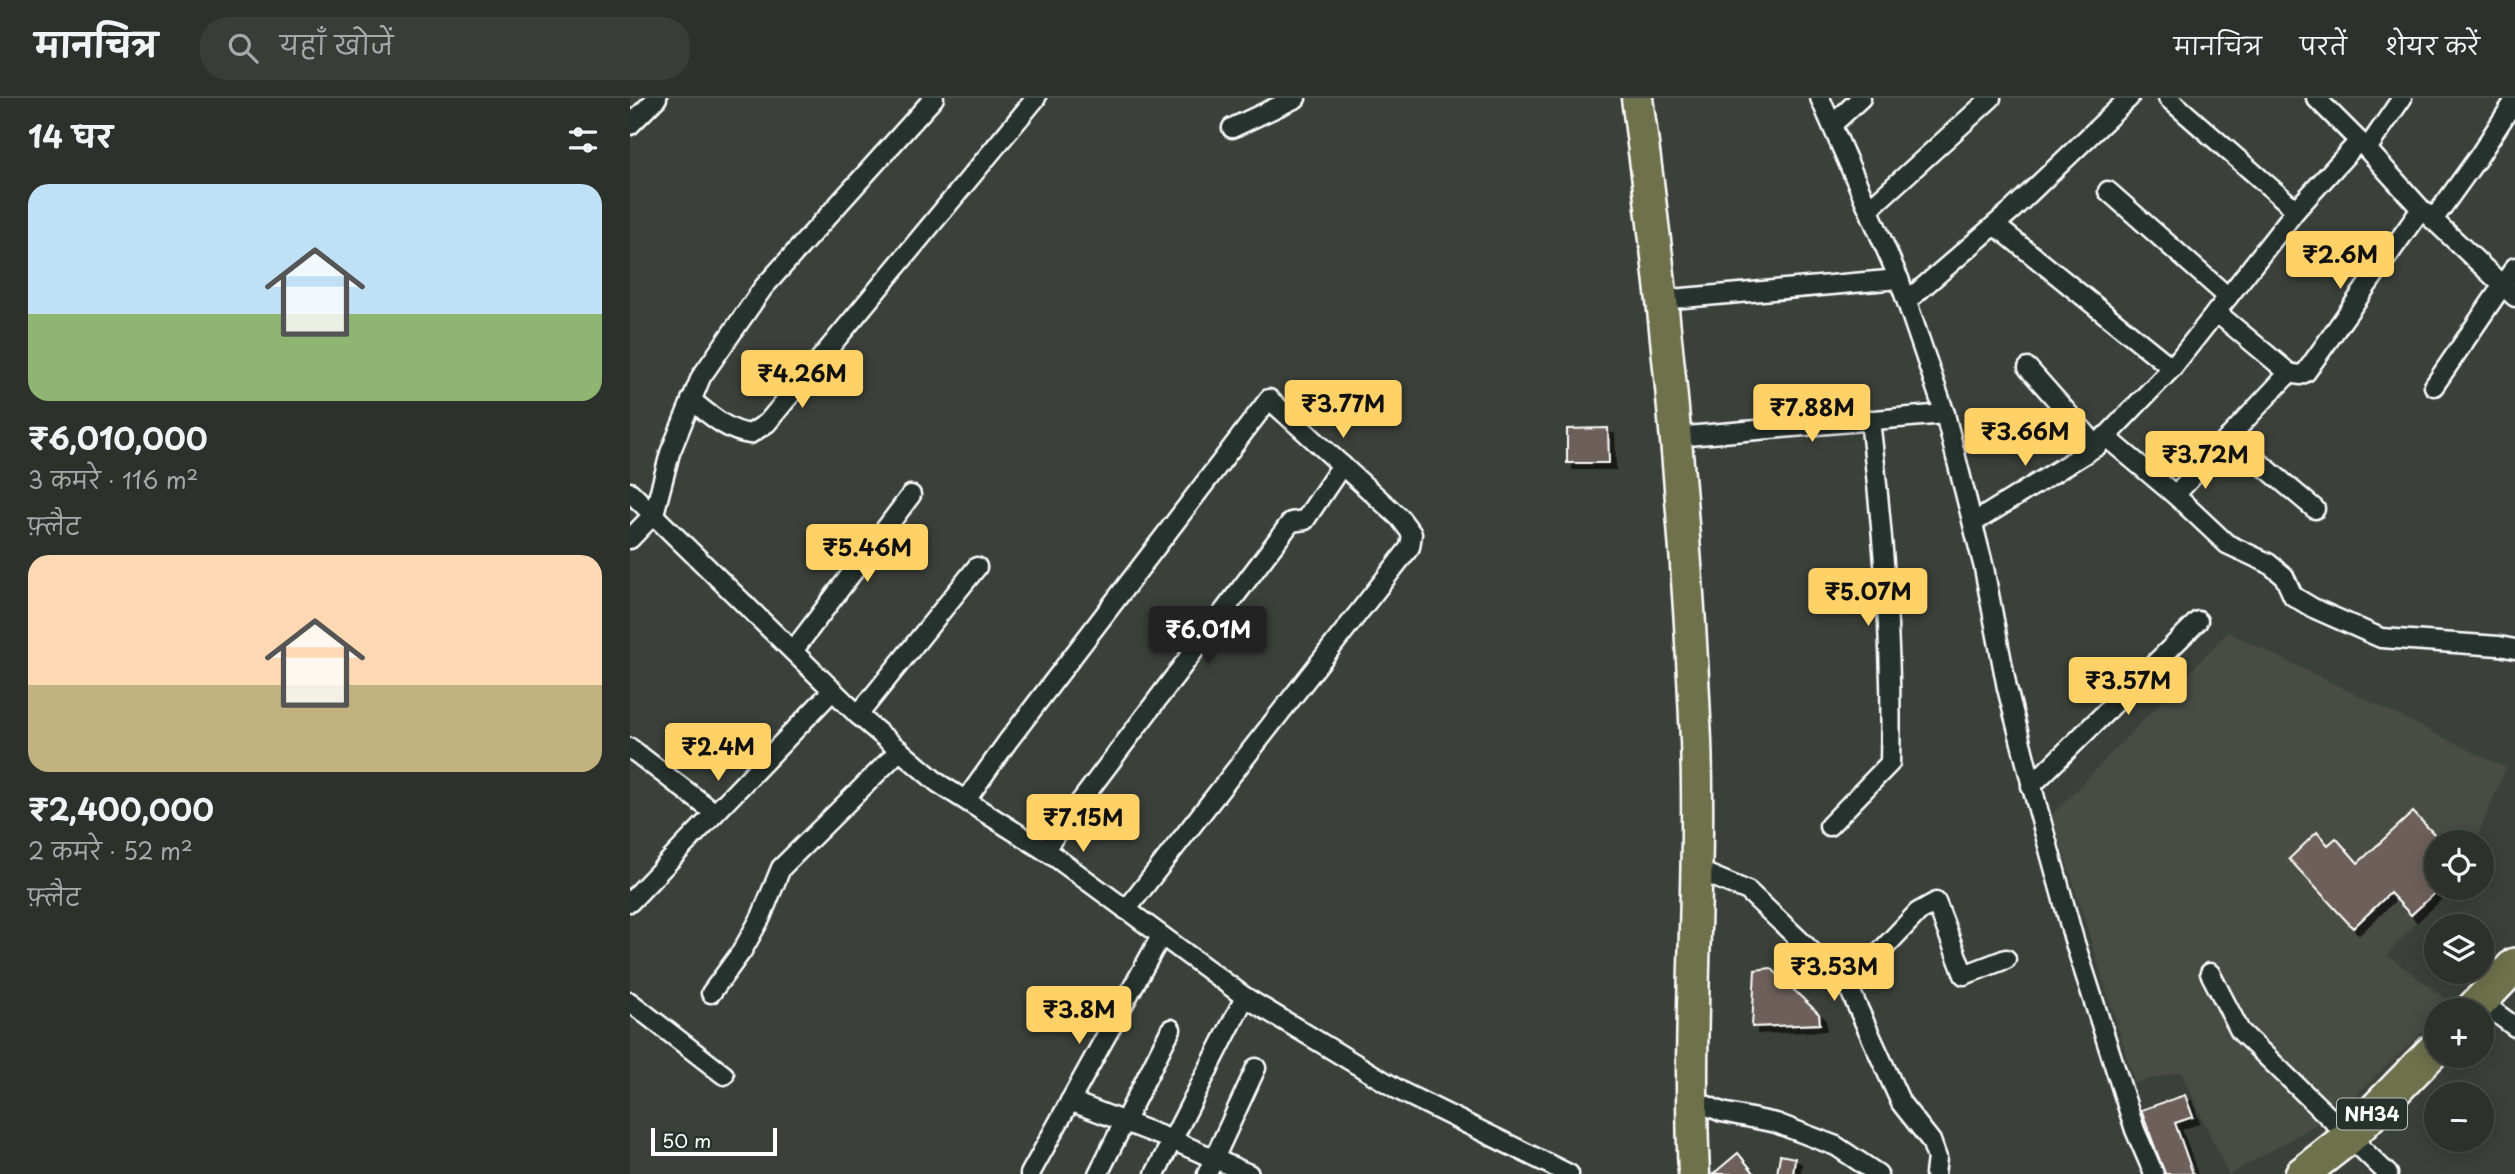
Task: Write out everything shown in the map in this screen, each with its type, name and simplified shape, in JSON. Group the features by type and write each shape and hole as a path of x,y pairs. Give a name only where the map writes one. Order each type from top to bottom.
{"highway":[{"path":"2483,998 2515,965"},
{"name":"NH34","path":"2302,1174 2349,1137 2424,1060"}],"main road":[{"path":"1622,98 1646,305 1674,607 1678,858 1677,1174"},
{"path":"1637,98 1675,438 1695,730 1694,1174"}],"street":[{"path":"630,125 657,98"},
{"path":"630,539 654,514 670,453 701,377 763,288 934,98"},
{"path":"691,400 720,423 737,432 750,434 767,423 1036,98"},
{"path":"1232,128 1296,98"},
{"path":"1820,98 1899,279 1945,414 1973,523 2007,688 2031,786 2074,940 2135,1130 2154,1174"},
{"path":"1832,124 1861,98"},
{"path":"1869,209 1991,98"},
{"path":"1907,302 1995,225 2129,98"},
{"path":"2168,98 2296,209"},
{"path":"2316,98 2427,214 2508,292"},
{"path":"1973,523 2101,441 2172,368 2296,209 2363,145 2402,98"},
{"path":"2216,312 2289,373 2306,372 2427,214 2479,156 2515,100"},
{"path":"2108,191 2228,297"},
{"path":"1995,225 2172,368"},
{"path":"2434,386 2508,292 2515,267"},
{"path":"1660,300 1899,279"},
{"path":"2028,368 2101,441 2175,495 2227,544 2267,563 2284,576 2293,596 2313,608 2381,638 2515,649"},
{"path":"2175,495 2289,373"},
{"path":"966,800 1269,399 1401,518 1412,534 1410,547 1126,910"},
{"path":"1675,438 1945,414"},
{"path":"1829,826 1890,762 1891,724 1883,540 1870,420"},
{"path":"2229,437 2315,509"},
{"path":"1044,850 1291,522 1305,520 1342,465"},
{"path":"630,492 858,715 938,783 1044,850 1245,998 1402,1092 1569,1174"},
{"path":"793,651 911,495"},
{"path":"858,715 977,567"},
{"path":"2031,786 2198,621"},
{"path":"630,902 834,690"},
{"path":"630,748 715,813"},
{"path":"710,992 742,951 761,917 781,868 900,750"},
{"path":"1695,869 1748,891 1848,986 1901,1103 1931,1142 1937,1158 1935,1174"},
{"path":"1848,986 1918,912 1936,902 1964,975 2006,959"},
{"path":"1030,1174 1161,936"},
{"path":"2210,973 2241,1031 2388,1174"},
{"path":"1155,1174 1245,998"},
{"path":"630,1002 724,1075"},
{"path":"2494,1015 2515,1027"},
{"path":"1098,1174 1171,1029"},
{"path":"1210,1167 1256,1068"},
{"path":"1693,1100 1722,1112 1776,1124 1836,1146 1878,1174"},
{"path":"1070,1101 1172,1140 1210,1167 1249,1174"}],"shaded area":[{"path":"2228,632 2506,768 2480,830 2424,830 2424,900 2436,900 2387,955 2445,998 2424,998 2424,1030 2339,1111 2231,1174 2228,1174 2181,1072 2135,1083 2052,815"}],"building":[{"path":"1608,428 1609,463 1567,463 1567,429"},
{"path":"2413,812 2430,830 2424,830 2424,900 2427,900 2411,915 2390,893 2353,928 2289,859 2317,832 2328,845 2336,838 2358,863"},
{"path":"1771,968 1819,1014 1820,1024 1752,1027 1755,970"},
{"path":"2185,1095 2193,1117 2175,1123 2193,1174 2165,1174 2141,1110"},
{"path":"1738,1153 1755,1174 1713,1174"},
{"path":"1780,1155 1795,1158 1793,1174 1777,1174"}]}
